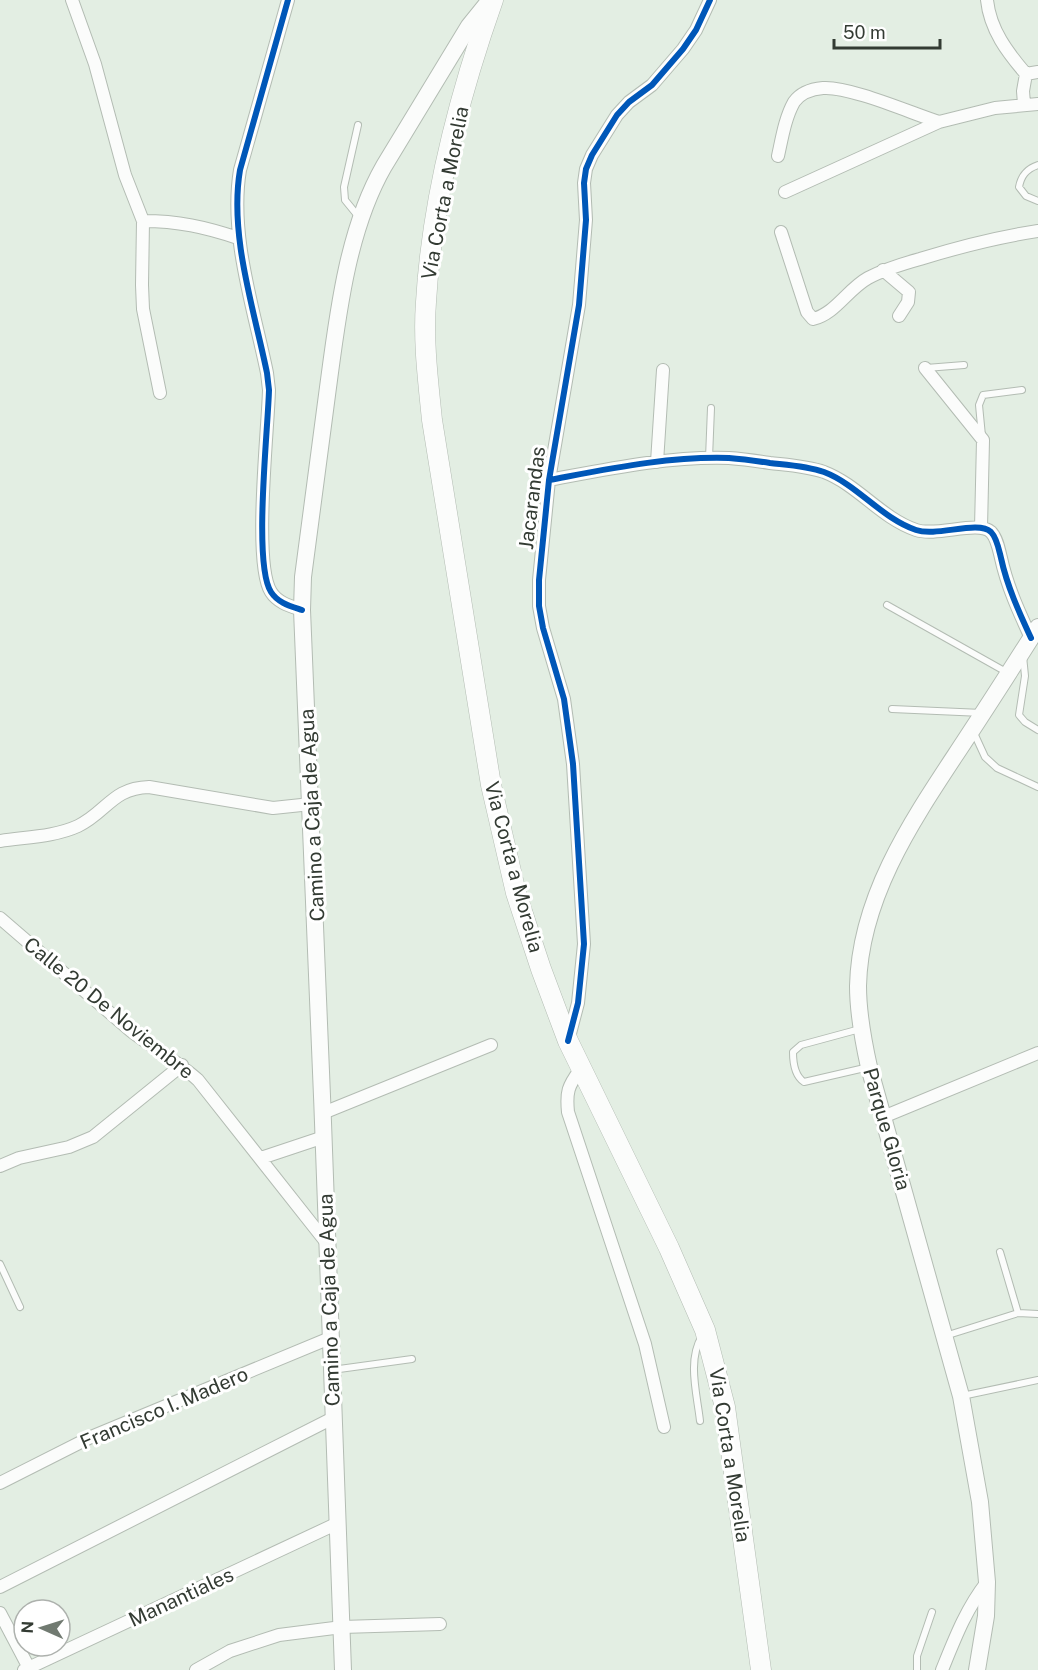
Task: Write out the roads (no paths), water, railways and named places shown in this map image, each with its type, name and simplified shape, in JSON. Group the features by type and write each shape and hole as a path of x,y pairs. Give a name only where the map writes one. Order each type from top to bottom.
{"main road":[{"name":"Camino a Caja de Agua","path":"344,1670 302,610 303,577 333,344 348,265 360,219 375,181 469,26 491,0"},
{"name":"Via Corta a Morelia","path":"491,0 455,122 442,183 431,246 426,302 425,360 432,420 491,785 502,839 523,915 567,1041 669,1248 705,1330 717,1368 727,1418 761,1670"},
{"name":"Parque Gloria","path":"977,1670 986,1616 987,1581 980,1502 961,1396 869,1067 861,1029 858,985 864,939 877,897 902,840 1030,639"}],"street":[{"path":"72,0 95,64 125,175 143,221 143,309 160,393"},
{"path":"288,0 240,170 236,192 238,238 269,390 262,538 265,573 270,591 282,603 302,610"},
{"name":"Jacarandas","path":"567,1041 579,1003 584,944 569,730 564,699 543,628 539,606 539,580 549,480 579,304 586,220 584,183 592,154 617,115 629,102 652,85 683,48 696,30 710,0"},
{"path":"987,0 988,11 1005,48 1032,73 1023,92 1024,104"},
{"path":"778,156 787,118 795,100 807,90 824,87 847,91 939,122"},
{"path":"785,192 939,122 995,108 1038,104"},
{"path":"143,221 173,221 206,227 238,238"},
{"path":"781,231 807,312 813,319 823,317 865,280 884,270 1000,237 1038,231"},
{"path":"884,270 909,292 908,302 899,316"},
{"path":"925,368 982,440 981,528"},
{"path":"657,462 663,370"},
{"path":"549,480 657,462 709,458 730,458 797,466 824,472 846,483 902,524 918,531 981,528 992,533 999,546 1011,594 1030,639"},
{"path":"0,841 61,832 89,819 120,794 133,788 149,788 273,808 311,804"},
{"name":"Calle 20 De Noviembre","path":"0,918 130,1030 149,1045 182,1065 198,1080 326,1242"},
{"path":"323,1113 491,1045"},
{"path":"883,1117 1038,1053"},
{"path":"0,1166 19,1158 69,1147 93,1137 182,1065"},
{"path":"580,1070 570,1083 566,1096 568,1113 645,1344 664,1427"},
{"path":"261,1158 324,1137"},
{"name":"Francisco I. Madero","path":"0,1483 92,1437 330,1338"},
{"path":"0,1587 333,1418"},
{"name":"Manantiales","path":"27,1669 338,1523"},
{"path":"942,1670 962,1621 973,1600 987,1581"},
{"path":"0,1613 27,1669"},
{"path":"196,1670 230,1651 279,1635 342,1627 440,1624"}],"lane":[{"path":"358,124 344,187 345,200 360,219"},
{"path":"1038,165 1032,167 1021,177 1020,187 1026,196 1038,201"},
{"path":"925,368 964,365"},
{"path":"982,440 979,405 983,395 1022,390"},
{"path":"709,458 711,408"},
{"path":"887,605 1009,673"},
{"path":"1030,639 1019,715 1038,730"},
{"path":"892,709 982,713"},
{"path":"972,730 985,758 997,768 1038,787"},
{"path":"861,1029 801,1045 793,1052 793,1058 797,1074 804,1082 869,1067"},
{"path":"1000,1252 1018,1313"},
{"path":"0,1264 20,1307"},
{"path":"945,1336 1018,1313 1038,1314"},
{"path":"700,1421 694,1358 696,1345 705,1330"},
{"path":"331,1370 412,1359"},
{"path":"961,1396 1038,1380"},
{"path":"917,1670 917,1656 933,1612"}]}
